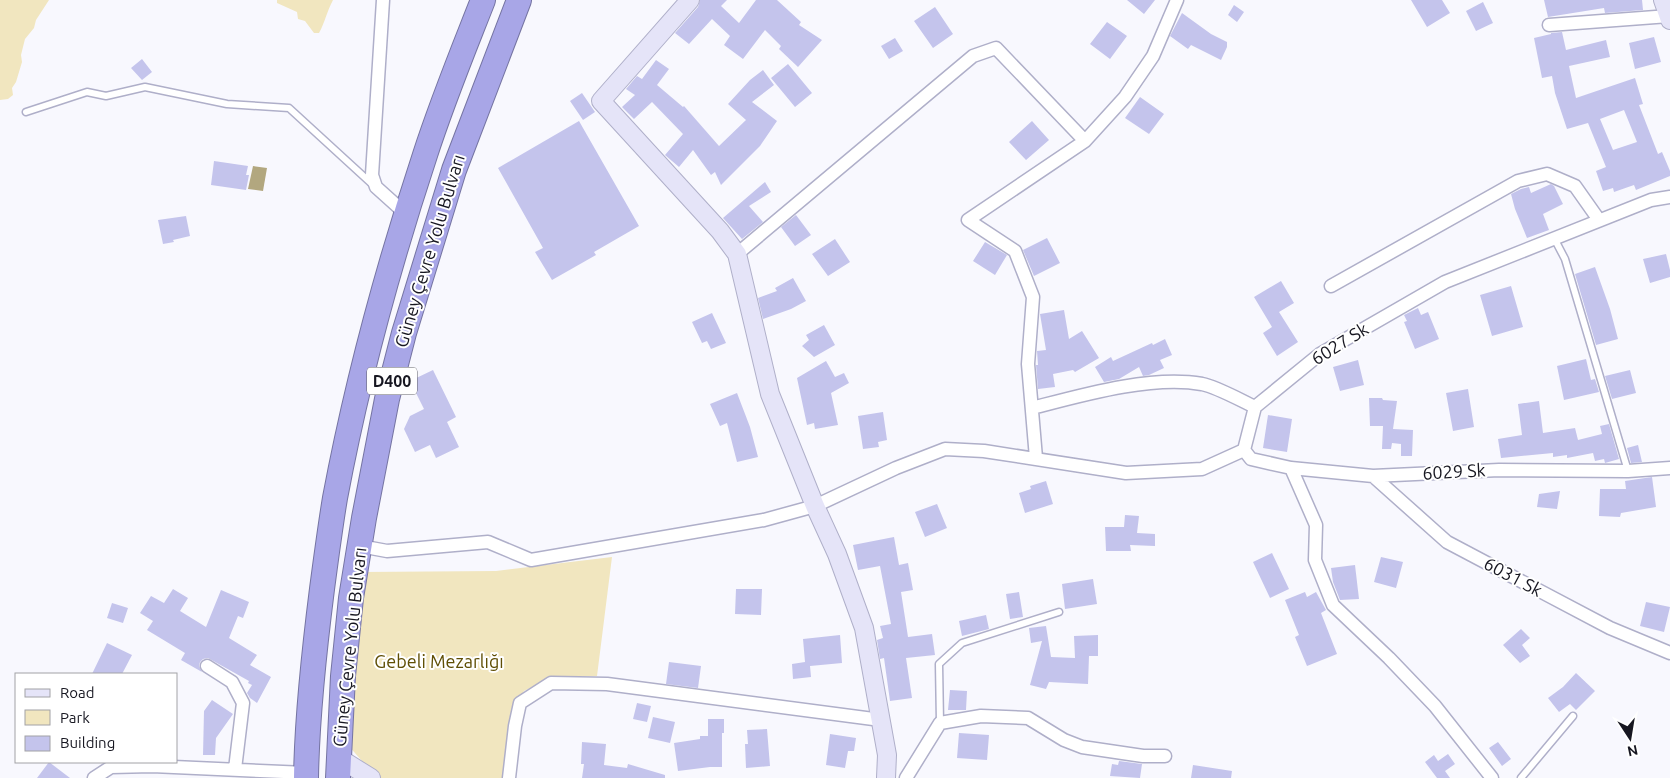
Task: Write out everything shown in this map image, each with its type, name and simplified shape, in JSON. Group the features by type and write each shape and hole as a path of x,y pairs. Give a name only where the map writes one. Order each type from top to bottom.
{"highway":[{"name":"Güney Çevre Yolu Bulvarı","path":"306,775 316,638 335,500 346,446 376,319 406,214 449,86 483,0"},
{"name":"Güney Çevre Yolu Bulvarı","path":"338,768 343,676 351,598 387,400 404,333 454,170 519,0"}],"street":[{"path":"383,0 372,175 376,187 406,214"},
{"path":"690,0 601,101 720,231 737,254 770,394 815,506 837,554 864,628 887,755 886,778"},
{"path":"1036,458 1028,364 1033,297 1015,251 968,220 1085,141 1125,97 1153,56 1177,0"},
{"path":"1549,25 1667,12"},
{"path":"737,254 973,56 996,48 1085,141"},
{"path":"1332,286 1518,181 1532,177 1547,174 1575,186 1599,220"},
{"name":"6027 Sk","path":"1255,407 1320,354 1445,282 1651,200 1670,197"},
{"path":"360,546 388,551 488,542 532,560 764,520 815,506 896,468 945,449 984,451 1126,473 1202,469 1244,450 1255,407 1203,384 1163,382 1090,392 1032,408"},
{"name":"6029 Sk","path":"1244,450 1251,459 1291,468 1373,476 1499,470 1628,471 1670,468"},
{"path":"1291,468 1316,525 1315,560 1333,605 1389,658 1435,706 1492,778"},
{"name":"6031 Sk","path":"1373,476 1448,542 1610,628 1670,653"},
{"path":"207,666 232,682 242,703 235,769"},
{"path":"509,778 515,726 520,703 551,683 607,684 881,720"},
{"path":"906,778 940,723 981,716 1028,718 1064,740 1082,747 1143,756 1166,756"},
{"path":"94,778 111,767 152,766 235,769 270,775 306,775"},
{"path":"338,768 371,778"}],"lane":[{"path":"26,112 87,92 106,96 145,87 227,104 288,108 376,187"},
{"path":"1554,238 1565,259 1628,471"},
{"path":"940,723 940,664 962,643 1059,612"},
{"path":"1521,778 1573,716"}],"green space":[{"path":"0,0 49,0 36,20 34,28 25,39 21,55 22,62 16,82 12,88 13,95 8,99 0,100"},
{"path":"277,0 333,0 319,33 314,33 305,21 298,19 297,12 277,3"},
{"name":"Gebeli Mezarlığı","path":"612,557 597,676 561,677 540,683 524,691 516,704 507,778 377,778 347,744 361,572 496,571"}],"shaded area":[{"path":"253,166 267,168 263,191 248,189"}],"building":[{"path":"700,0 727,0 721,6 739,23 756,0 777,0 801,22 799,25 822,40 798,67 779,49 781,46 765,30 743,59 724,45 730,36 712,19 689,44 675,33 698,7"},
{"path":"1127,0 1155,0 1144,14"},
{"path":"1411,0 1442,0 1450,13 1427,27"},
{"path":"1544,0 1642,0 1643,10 1605,13 1604,8 1548,17"},
{"path":"1483,2 1493,23 1476,31 1466,11"},
{"path":"1234,5 1244,12 1237,22 1228,15"},
{"path":"935,7 953,34 933,48 914,21"},
{"path":"1182,13 1211,34 1227,42 1227,47 1221,60 1191,45 1188,49 1170,36"},
{"path":"1107,22 1127,36 1110,59 1090,44"},
{"path":"1562,32 1566,50 1606,40 1610,57 1569,66 1576,98 1635,78 1643,104 1639,105 1658,154 1662,152 1670,171 1670,176 1636,190 1634,185 1614,192 1613,188 1603,191 1596,171 1606,167 1588,123 1567,129 1555,93 1552,76 1542,78 1534,38","holes":["1624,110 1637,142 1613,150 1600,119"]},
{"path":"1654,37 1661,62 1635,69 1629,43"},
{"path":"895,38 903,51 889,59 881,46"},
{"path":"142,59 152,72 142,80 131,68"},
{"path":"656,60 669,69 657,85 684,106 719,146 746,120 728,104 750,80 763,70 774,85 752,102 777,121 760,146 721,185 715,172 711,175 693,150 679,167 665,155 683,134 652,102 634,119 622,107 635,95 626,89 637,76 642,79"},
{"path":"788,64 812,93 795,107 771,78"},
{"path":"582,93 595,112 583,120 570,101"},
{"path":"1140,97 1164,114 1149,134 1125,118"},
{"path":"579,121 639,226 594,252 596,255 552,280 535,252 543,248 498,168"},
{"path":"1032,121 1049,140 1026,160 1009,142"},
{"path":"214,161 248,166 246,175 249,175 246,190 211,185"},
{"path":"765,182 771,192 749,206 763,222 742,239 723,218"},
{"path":"1551,184 1554,186 1563,204 1543,214 1549,230 1527,238 1511,194 1529,187 1531,193"},
{"path":"796,215 811,235 795,246 781,227"},
{"path":"186,216 190,236 163,244 158,220"},
{"path":"1047,238 1060,263 1034,276 1023,250"},
{"path":"835,239 850,262 828,276 812,254"},
{"path":"985,242 1007,255 995,275 973,261"},
{"path":"1666,254 1670,277 1650,283 1643,259"},
{"path":"1595,267 1610,309 1618,339 1596,345 1575,274"},
{"path":"793,278 806,301 791,309 763,319 758,298 777,291 775,288"},
{"path":"1281,281 1294,303 1279,312 1298,342 1277,356 1263,333 1272,327 1254,297"},
{"path":"1511,286 1523,327 1492,336 1480,295"},
{"path":"1418,308 1421,315 1428,312 1439,339 1415,349 1404,322 1407,321 1404,315"},
{"path":"1064,310 1069,339 1082,331 1099,358 1075,372 1073,370 1053,374 1055,387 1038,389 1037,351 1046,350 1040,314"},
{"path":"712,313 726,343 711,349 707,341 702,343 692,322"},
{"path":"824,325 835,345 814,357 802,346 809,340 806,335"},
{"path":"1165,339 1172,355 1160,360 1164,368 1149,375 1143,376 1139,367 1119,379 1104,382 1095,367 1111,357 1113,361"},
{"path":"1586,359 1591,380 1595,379 1599,392 1564,400 1557,366"},
{"path":"1358,360 1364,385 1340,391 1333,367"},
{"path":"826,361 835,377 844,373 849,383 831,393 838,425 815,429 814,423 807,425 797,378"},
{"path":"433,370 456,417 447,422 459,447 436,458 430,445 415,452 404,429 410,416 424,409 410,381"},
{"path":"1630,370 1636,393 1612,399 1605,376"},
{"path":"1468,389 1474,427 1453,431 1446,393"},
{"path":"737,393 750,427 758,457 737,462 727,423 720,426 710,404"},
{"path":"1369,398 1397,401 1393,429 1413,430 1412,456 1401,456 1401,444 1392,443 1391,449 1382,449 1383,426 1370,426"},
{"path":"1539,401 1543,433 1575,428 1578,440 1602,434 1600,426 1609,424 1619,459 1605,463 1604,459 1595,461 1593,453 1567,458 1567,455 1553,457 1553,453 1501,458 1498,439 1522,435 1518,404"},
{"path":"883,412 887,440 878,442 879,447 863,449 858,416"},
{"path":"1268,415 1292,419 1287,452 1263,448"},
{"path":"1638,445 1642,462 1631,463 1627,448"},
{"path":"1652,477 1656,507 1621,513 1620,517 1599,516 1600,489 1626,489 1625,481"},
{"path":"1046,481 1053,504 1025,513 1019,493 1031,489 1030,486"},
{"path":"1560,491 1557,509 1537,507 1539,494"},
{"path":"937,504 947,528 925,537 915,512"},
{"path":"1125,515 1139,516 1137,533 1155,534 1155,546 1130,545 1131,551 1106,551 1105,527 1124,527"},
{"path":"894,537 899,565 908,563 913,590 901,592 908,637 932,634 935,655 906,658 912,698 890,701 884,658 880,659 877,640 883,638 880,626 891,624 880,566 858,570 853,545"},
{"path":"1272,553 1289,589 1270,598 1253,562"},
{"path":"1381,557 1403,562 1396,588 1374,582"},
{"path":"1355,565 1359,599 1340,600 1333,582 1331,568"},
{"path":"1093,579 1097,604 1065,609 1062,584"},
{"path":"173,589 188,598 180,611 206,627 221,590 249,602 243,618 238,616 229,638 257,655 250,665 271,677 257,703 247,693 252,685 248,683 249,681 208,658 200,662 199,666 202,672 181,660 185,653 147,630 153,621 140,613 151,596 164,603"},
{"path":"736,589 762,589 761,615 735,614"},
{"path":"1019,592 1023,617 1010,619 1006,594"},
{"path":"1305,592 1307,597 1316,592 1326,610 1321,613 1337,654 1307,666 1295,637 1299,635 1285,600"},
{"path":"1646,602 1670,607 1664,632 1640,626"},
{"path":"112,603 128,608 123,623 107,618"},
{"path":"986,615 989,629 962,636 959,621"},
{"path":"1046,626 1051,657 1075,658 1074,636 1098,635 1098,656 1089,656 1088,684 1049,682 1046,689 1030,685 1042,641 1031,643 1029,628"},
{"path":"1521,629 1530,638 1522,645 1530,656 1520,663 1503,645"},
{"path":"840,635 842,663 810,666 811,677 793,679 792,664 805,662 803,639"},
{"path":"107,643 132,655 123,673 92,673"},
{"path":"669,662 701,666 698,688 666,684"},
{"path":"1576,673 1595,691 1576,710 1570,704 1559,712 1548,698 1563,687"},
{"path":"950,690 967,691 966,710 948,710"},
{"path":"212,700 233,714 216,738 215,755 203,755 204,711"},
{"path":"637,703 651,706 647,722 633,719"},
{"path":"653,717 675,722 670,743 648,738"},
{"path":"708,719 724,719 722,767 678,771 674,743 700,739 700,736 708,736"},
{"path":"767,729 770,766 746,768 745,744 748,744 747,730"},
{"path":"959,733 989,735 987,760 957,758"},
{"path":"830,734 856,738 854,751 848,751 845,768 826,765"},
{"path":"582,742 606,744 604,765 627,768 628,764 665,775 665,778 582,778 584,764 581,764"},
{"path":"1498,742 1511,759 1502,766 1489,748"},
{"path":"1448,754 1455,764 1445,771 1450,778 1437,778 1425,762 1434,755 1438,761"},
{"path":"1119,761 1142,764 1140,778 1110,776 1112,764 1118,765"},
{"path":"48,763 50,763 70,778 37,778"},
{"path":"1193,765 1232,771 1231,778 1191,778"}]}
